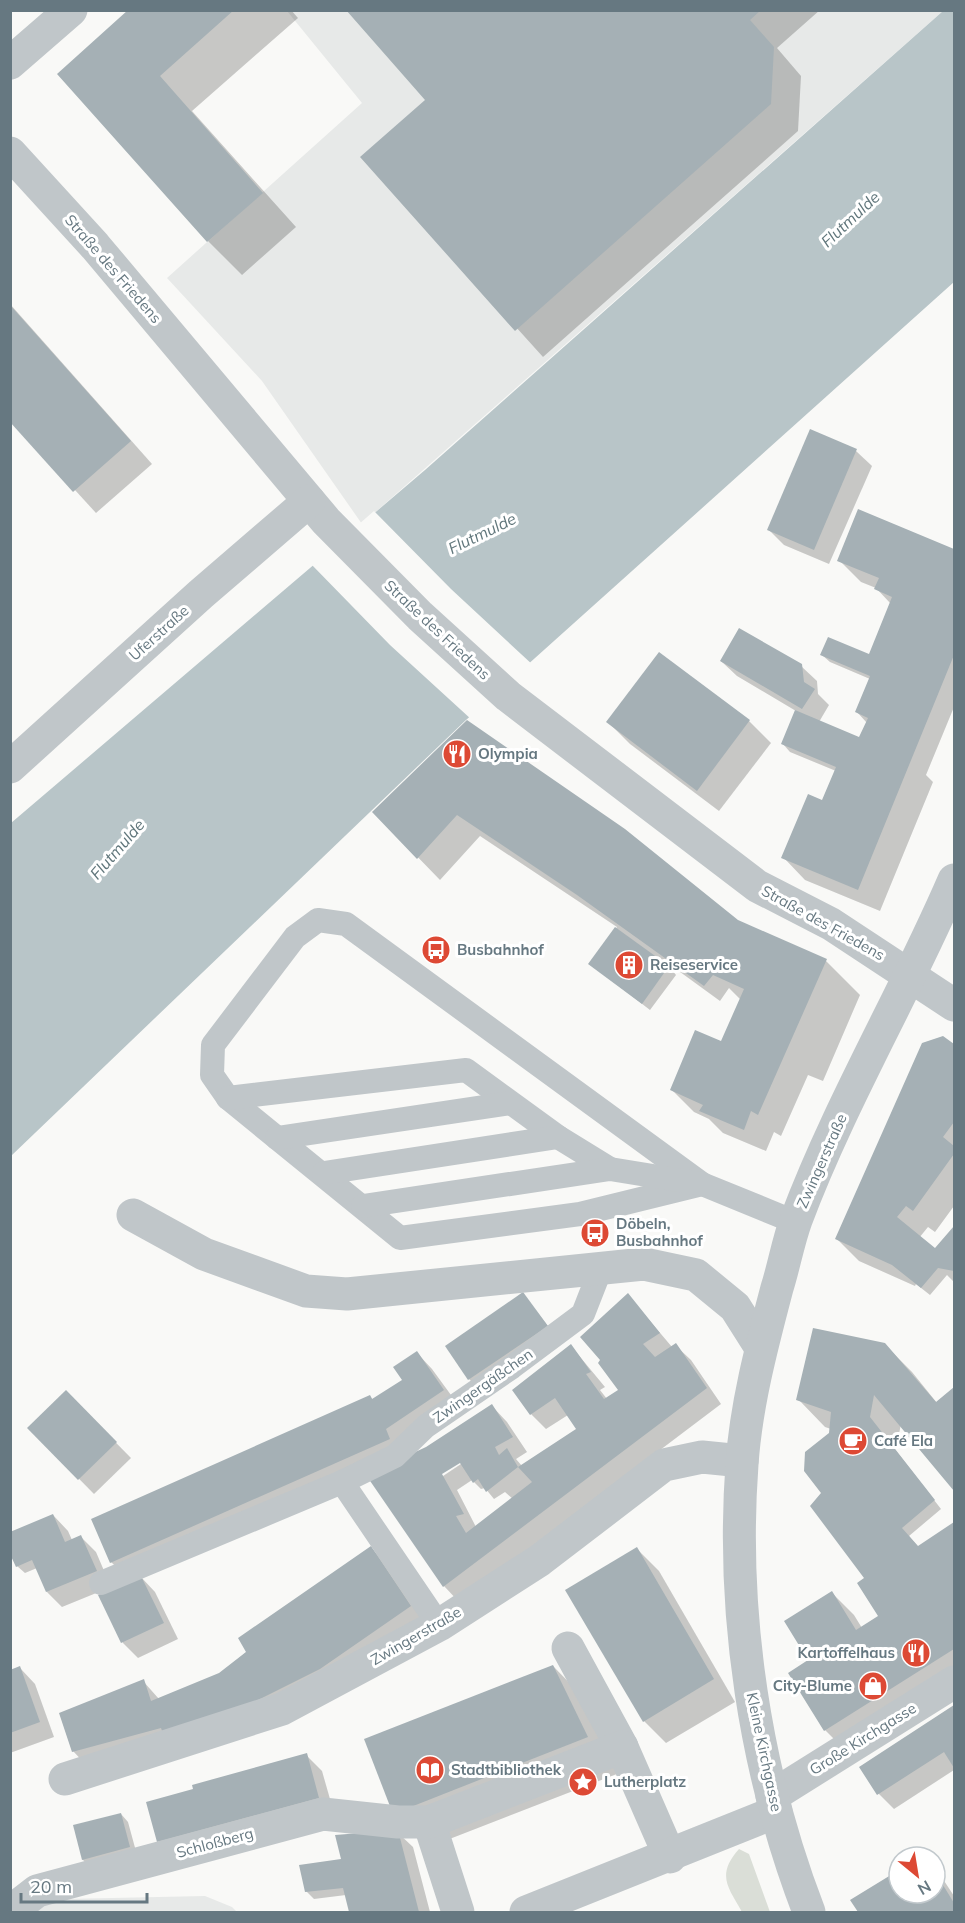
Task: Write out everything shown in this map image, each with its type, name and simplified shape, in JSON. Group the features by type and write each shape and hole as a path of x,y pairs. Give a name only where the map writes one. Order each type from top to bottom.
{"street":[{"path":"10,63 71,10"},
{"name":"Straße des Friedens","path":"10,153 95,246 309,501 342,537 420,616 508,696 757,886 831,924 911,974 954,1005"},
{"name":"Uferstraße","path":"10,767 201,594 309,501"},
{"name":"Zwingerstraße","path":"741,1588 739,1515 742,1461 761,1348 795,1222 841,1118 954,880"},
{"path":"132,1215 204,1254 306,1291 347,1294 644,1264 696,1275 735,1307 761,1348"},
{"name":"Zwingerstraße","path":"65,1779 282,1709 439,1625 540,1560 663,1465 702,1457 742,1461"},
{"name":"Kleine Kirchgasse","path":"741,1588 750,1684 774,1804 793,1872 809,1912"},
{"path":"568,1648 622,1747 669,1857"},
{"name":"Große Kirchgasse","path":"774,1804 954,1682"},
{"path":"458,1912 429,1822 622,1747"},
{"path":"526,1912 669,1857 774,1804"},
{"name":"Schloßberg","path":"10,1912 37,1891 323,1814 398,1822 429,1822"}],"lane":[{"path":"318,920 346,924 702,1184 580,1214 400,1238 324,1173 228,1098 212,1075 213,1045 295,936 318,920"},
{"path":"228,1098 466,1070 558,1137 610,1169"},
{"path":"277,1138 510,1103"},
{"path":"324,1173 558,1137"},
{"path":"363,1206 610,1169 702,1184 795,1222"},
{"name":"Zwingergäßchen","path":"101,1583 342,1482 395,1456 426,1426 512,1367 583,1314 601,1268"},
{"path":"342,1482 439,1625"}],"shaded area":[{"path":"287,11 943,11 362,524 262,381 167,278 362,103"},
{"path":"739,1849 749,1854 770,1912 742,1912 732,1895 726,1874 732,1858"},
{"path":"205,1896 232,1907 237,1912 11,1912 65,1899"}],"water":[{"name":"Flutmulde","path":"943,11 954,11 954,282 466,720 11,1156 11,823 425,470"}],"pier":[{"path":"374,511 451,589 534,666 472,720 390,645 312,565"}],"building":[{"path":"128,10 234,10 160,76 263,193 207,242 57,74"},
{"path":"346,10 761,10 750,20 774,47 771,104 515,331 360,157 425,100"},
{"path":"10,305 131,441 73,492 10,422"},
{"path":"810,429 857,449 814,550 767,530"},
{"path":"858,509 954,549 954,655 858,890 781,858 808,794 822,800 836,767 781,744 795,710 859,737 868,718 855,712 870,676 820,655 828,637 869,654 892,597 874,589 879,578 837,561"},
{"path":"739,628 802,664 804,682 815,689 802,709 720,661"},
{"path":"659,652 750,720 697,791 606,722"},
{"path":"467,720 625,829 738,920 827,959 758,1115 751,1111 744,1130 699,1111 703,1105 670,1090 695,1030 721,1041 744,989 713,975 704,986 577,895 457,815 417,859 372,812"},
{"name":"Reiseservice","path":"615,927 669,966 642,1004 588,964"},
{"path":"943,1036 954,1044 954,1122 943,1137 954,1146 954,1154 913,1211 906,1206 897,1217 935,1248 954,1226 954,1271 938,1268 921,1288 892,1265 835,1239 922,1043"},
{"path":"523,1292 548,1326 468,1380 445,1346"},
{"path":"628,1293 660,1333 643,1344 655,1357 676,1343 707,1388 443,1587 366,1475 426,1447 492,1404 513,1437 495,1447 499,1455 507,1448 518,1467 576,1429 555,1398 530,1415 512,1390 571,1344 591,1372 586,1374 604,1399 618,1390 598,1363 600,1360 580,1337","holes":["460,1463 473,1483 478,1479 486,1492 518,1467 532,1482 466,1533 456,1516 464,1514 442,1474"]},
{"path":"813,1328 885,1343 936,1402 954,1387 954,1491 874,1395 870,1417 935,1500 902,1528 918,1546 954,1522 954,1649 824,1731 788,1673 808,1660 784,1621 832,1591 856,1630 878,1616 857,1583 864,1578 810,1506 821,1493 804,1471 805,1452 829,1433 831,1412 796,1400"},
{"path":"417,1351 444,1390 386,1429 390,1439 110,1563 91,1519 370,1395 372,1399 402,1380 393,1367"},
{"path":"66,1390 117,1442 78,1480 27,1428"},
{"path":"53,1514 65,1542 81,1535 97,1571 46,1592 32,1560 16,1567 10,1554 10,1532"},
{"path":"371,1546 411,1606 320,1669 232,1713 164,1736 161,1728 72,1752 59,1713 144,1679 151,1701 219,1673 246,1652 238,1638"},
{"path":"637,1547 714,1679 643,1722 565,1590"},
{"path":"140,1574 164,1623 121,1643 98,1595"},
{"path":"553,1665 588,1737 393,1814 364,1739"},
{"path":"20,1666 40,1722 10,1733 10,1670"},
{"path":"954,1705 954,1768 944,1752 877,1795 859,1767"},
{"path":"307,1753 319,1798 157,1842 146,1802 193,1789 192,1785"},
{"path":"121,1813 130,1847 82,1860 73,1825"},
{"path":"398,1830 419,1912 349,1912 343,1888 305,1892 299,1865 341,1859 335,1835"},
{"path":"887,1877 887,1905 947,1905 947,1892 954,1903 954,1912 858,1912 850,1900"}],"place":[{"name":"Olympia","path":"457,754"},
{"name":"Busbahnhof","path":"436,950"},
{"name":"Reiseservice","path":"629,965"},
{"name":"Döbeln, Busbahnhof","path":"595,1233"},
{"name":"Café Ela","path":"853,1441"},
{"name":"Kartoffelhaus","path":"916,1653"},
{"name":"City-Blume","path":"873,1686"},
{"name":"Stadtbibliothek","path":"430,1770"},
{"name":"Lutherplatz","path":"583,1782"}]}
